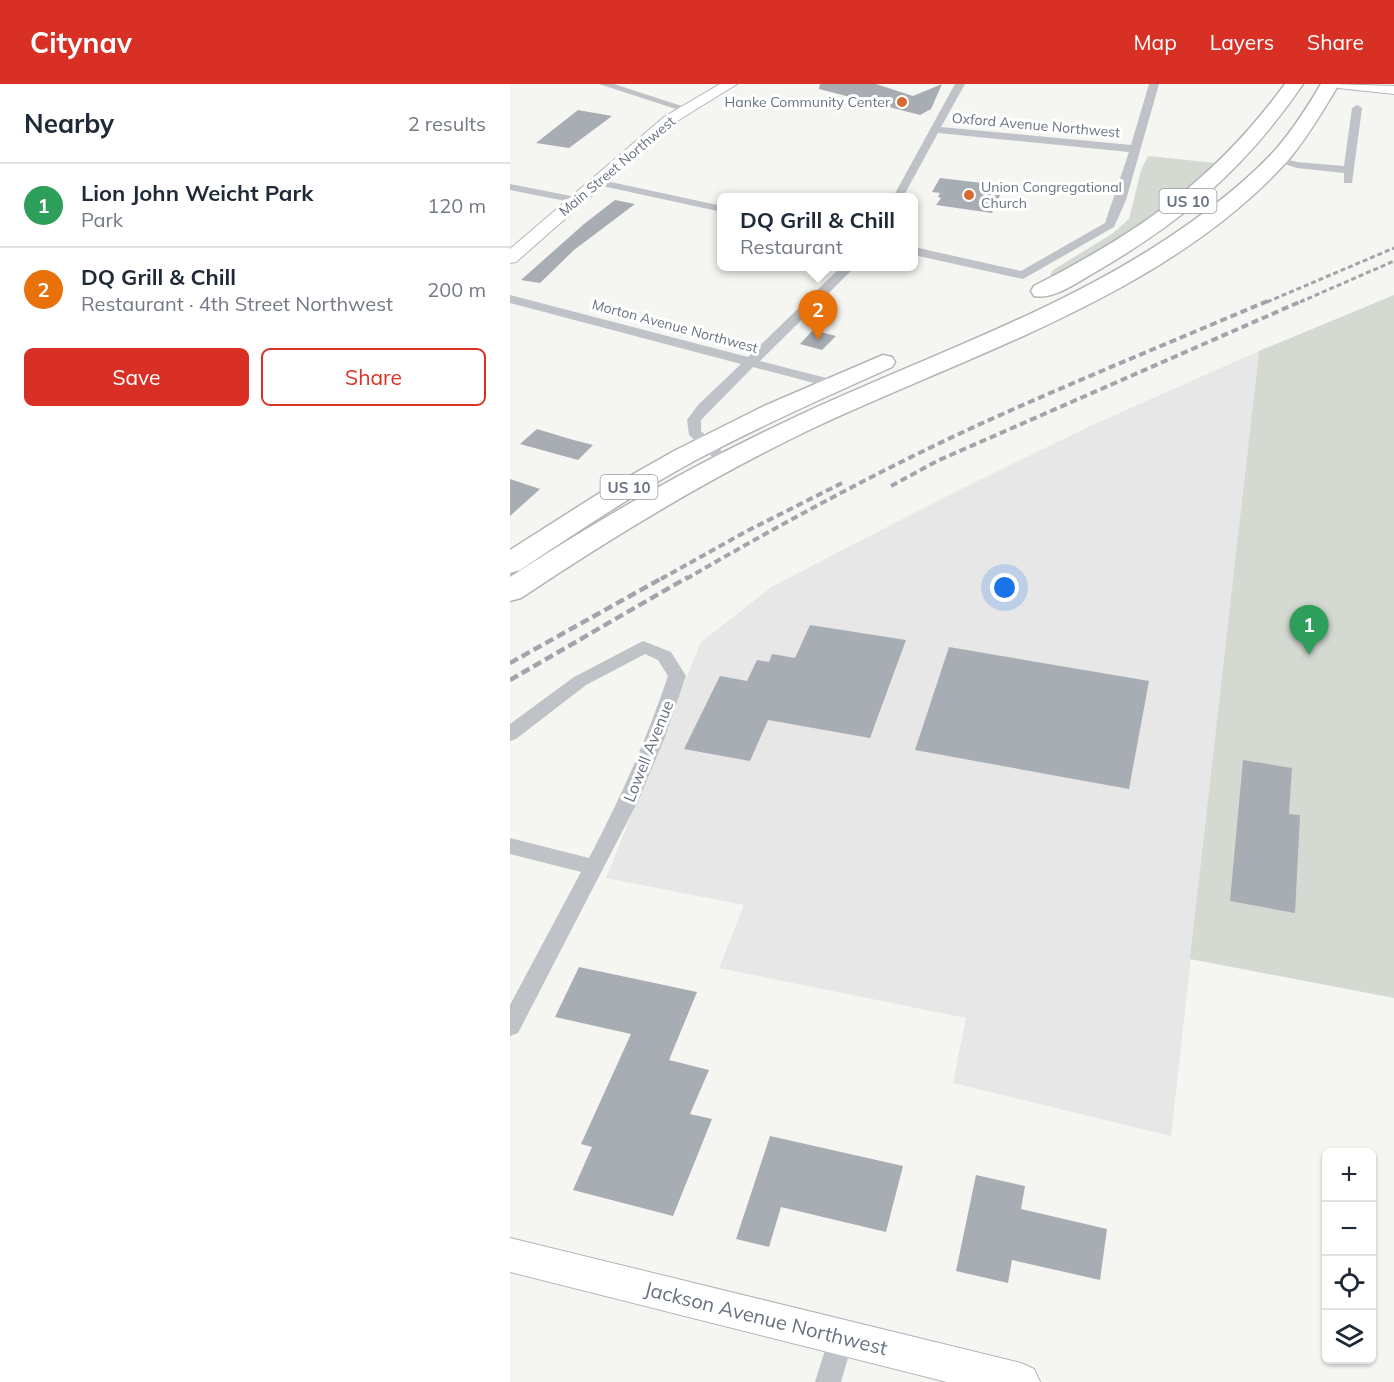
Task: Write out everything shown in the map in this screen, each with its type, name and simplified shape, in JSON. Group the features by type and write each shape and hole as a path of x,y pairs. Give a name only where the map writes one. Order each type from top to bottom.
{"highway":[{"name":"US 10","path":"1019,303 1105,257 1152,228 1207,186 1248,146 1294,84"},
{"name":"US 10","path":"510,563 613,497 716,452 885,386 1021,326 1106,284 1173,246 1214,216 1277,160 1311,118 1330,84"},
{"name":"US 10","path":"510,591 656,499 716,452 833,384 900,355"}],"street":[{"path":"604,84 686,108"},
{"name":"Main Street Northwest","path":"510,258 669,120 730,84"},
{"path":"901,193 960,84"},
{"path":"918,253 1023,275 1110,225 1115,217 1154,84"},
{"path":"1338,84 1394,90"},
{"path":"1277,160 1349,176 1357,108"},
{"name":"Oxford Avenue Northwest","path":"935,130 1135,149"},
{"path":"597,182 717,209"},
{"path":"510,187 576,200"},
{"path":"716,452 694,432 694,420 750,361 846,271"},
{"name":"Morton Avenue Northwest","path":"510,299 833,384"},
{"name":"Lowell Avenue","path":"510,734 580,681 643,647 658,651 671,660 677,676 656,737 630,799 592,867 510,1026"},
{"path":"510,846 592,867"},
{"name":"Jackson Avenue Northwest","path":"510,1255 1021,1382"},
{"path":"828,1382 841,1337"}],"shaded area":[{"path":"1148,156 1216,163 1219,167 1148,225 1057,277 1050,275 1053,270 1112,234 1129,219 1141,170"},
{"path":"1394,295 1394,998 1190,959 1259,351"},
{"path":"1259,351 1171,1136 953,1083 966,1018 719,968 744,905 606,878 701,642 773,586 955,492 1090,426"}],"building":[{"name":"Hanke Community Center","path":"820,84 876,84 913,96 942,84 931,109 920,115 819,89"},
{"path":"578,110 612,116 569,148 536,143"},
{"name":"Union Congregational Church","path":"940,178 999,185 996,192 1001,193 992,213 936,205 941,198 938,197 940,193 932,192"},
{"path":"615,200 635,204 574,250 540,283 521,280 584,224"},
{"path":"813,330 836,336 822,350 800,344"},
{"path":"537,429 593,445 578,460 520,444"},
{"path":"510,479 540,489 510,516"},
{"path":"810,625 906,640 870,738 768,720 750,761 684,749 720,676 747,681 757,660 769,662 772,654 795,658"},
{"path":"949,647 1149,681 1129,789 915,750"},
{"path":"1243,760 1292,768 1289,814 1300,815 1295,913 1230,901"},
{"path":"579,967 697,992 669,1060 709,1070 690,1114 712,1119 673,1216 573,1190 592,1147 581,1144 631,1034 555,1017"},
{"path":"770,1136 903,1166 886,1232 781,1207 769,1247 736,1239"},
{"path":"976,1175 1025,1186 1021,1209 1107,1229 1100,1280 1012,1260 1008,1283 956,1271"}],"railway":[{"path":"1267,302 1394,248"},
{"path":"1300,302 1394,261"},
{"path":"686,579 807,511 931,447 1048,394 1270,300"},
{"path":"891,486 937,461 1304,300"},
{"path":"661,579 747,531 842,483"},
{"path":"510,663 664,577"},
{"path":"510,680 688,577"}],"place":[{"name":"Hanke Community Center","path":"902,102"},
{"name":"Union Congregational Church","path":"969,195"},
{"name":"DQ Grill & Chill","path":"818,340"},
{"name":"Lion John Weicht Park","path":"1309,655"}]}
